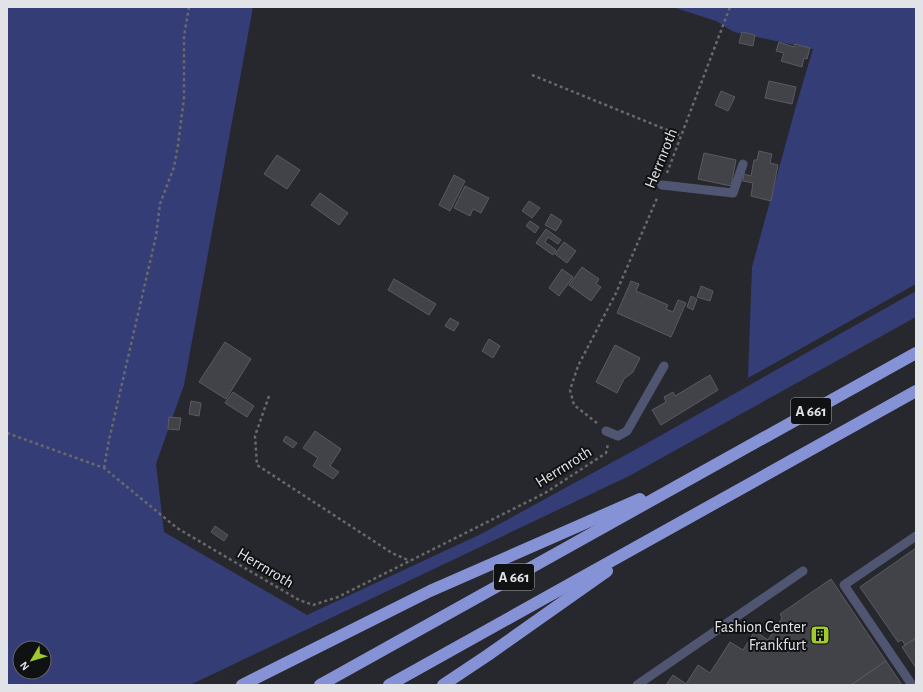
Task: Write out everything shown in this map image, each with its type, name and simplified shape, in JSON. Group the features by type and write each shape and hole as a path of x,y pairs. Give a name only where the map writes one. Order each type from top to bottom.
{"highway":[{"name":"A 661","path":"320,685 916,353"},
{"name":"A 661","path":"389,685 916,391"},
{"path":"242,685 430,591 707,469"},
{"path":"443,685 661,534"}],"lane":[{"path":"662,185 733,193 743,164"},
{"path":"606,430 618,436 628,431 664,366"},
{"path":"912,685 844,585 916,536"},
{"path":"637,685 803,571"}],"path":[{"path":"7,433 104,468 109,440 156,236 160,204 174,167 184,98 184,36 189,7"},
{"name":"Herrnroth","path":"104,468 177,528 299,600 314,605 338,597 545,493 606,453 609,441 606,430 574,405 570,390 578,366 616,293 662,185 730,7"},
{"path":"532,75 682,136"},
{"path":"268,396 255,436 257,465 392,553 410,561"}],"shaded area":[{"path":"7,7 253,7 184,385 156,464 164,532 307,615 481,534 642,446 916,291 916,317 629,476 190,685 7,685"},
{"path":"673,7 916,7 916,284 748,378 752,267 813,49 734,32 716,21"}],"building":[{"path":"742,32 755,35 753,46 739,43"},
{"path":"779,42 794,47 795,44 810,48 807,59 804,58 802,67 781,61 784,53 776,51"},
{"path":"769,81 796,87 792,104 765,98"},
{"path":"721,91 735,97 728,111 715,105"},
{"path":"759,151 772,154 770,163 778,165 771,201 751,196 753,183 743,181 744,174 751,176 754,160 757,160"},
{"path":"704,153 736,160 731,186 698,179"},
{"path":"277,155 300,170 287,189 264,174"},
{"path":"454,175 465,181 450,211 439,205"},
{"path":"465,186 489,198 481,213 473,209 470,216 454,208"},
{"path":"320,193 348,213 339,225 311,205"},
{"path":"529,201 540,208 532,218 522,211"},
{"path":"551,214 562,221 556,231 545,225"},
{"path":"530,221 539,227 535,233 526,226"},
{"path":"546,229 561,240 558,244 548,237 545,242 556,250 553,255 536,243"},
{"path":"564,242 576,251 567,263 555,254"},
{"path":"582,267 599,279 596,284 601,287 591,301 569,285"},
{"path":"562,269 573,277 559,296 549,288"},
{"path":"394,279 436,304 429,315 388,290"},
{"path":"631,281 639,284 636,291 668,305 666,309 673,312 678,300 686,303 671,337 617,313"},
{"path":"701,286 713,291 710,301 697,297"},
{"path":"691,296 697,299 693,310 687,307"},
{"path":"450,318 459,323 454,331 445,326"},
{"path":"489,339 500,346 493,358 482,351"},
{"path":"225,342 251,359 226,399 199,382"},
{"path":"615,345 640,358 633,372 624,379 617,393 596,382"},
{"path":"710,375 718,390 661,425 652,410 666,402 664,397 673,392 675,396"},
{"path":"233,392 254,406 247,417 225,403"},
{"path":"191,401 201,403 199,416 189,414"},
{"path":"169,417 181,418 179,430 168,429"},
{"path":"315,431 341,449 330,466 339,472 333,479 313,466 318,458 303,448"},
{"path":"286,436 297,443 293,448 283,441"},
{"path":"215,526 228,535 224,541 211,532"},
{"path":"916,548 916,638 905,645 902,640 898,642 860,587"},
{"name":"Fashion Center Frankfurt","path":"831,579 886,661 851,685 666,685 673,675 686,684 698,665 710,673 730,642 743,650 755,631 768,640 782,618 780,614"},
{"path":"916,638 916,668 902,647"},
{"path":"886,661 902,685 851,685"}],"place":[{"name":"Fashion Center Frankfurt","path":"820,635"}]}
